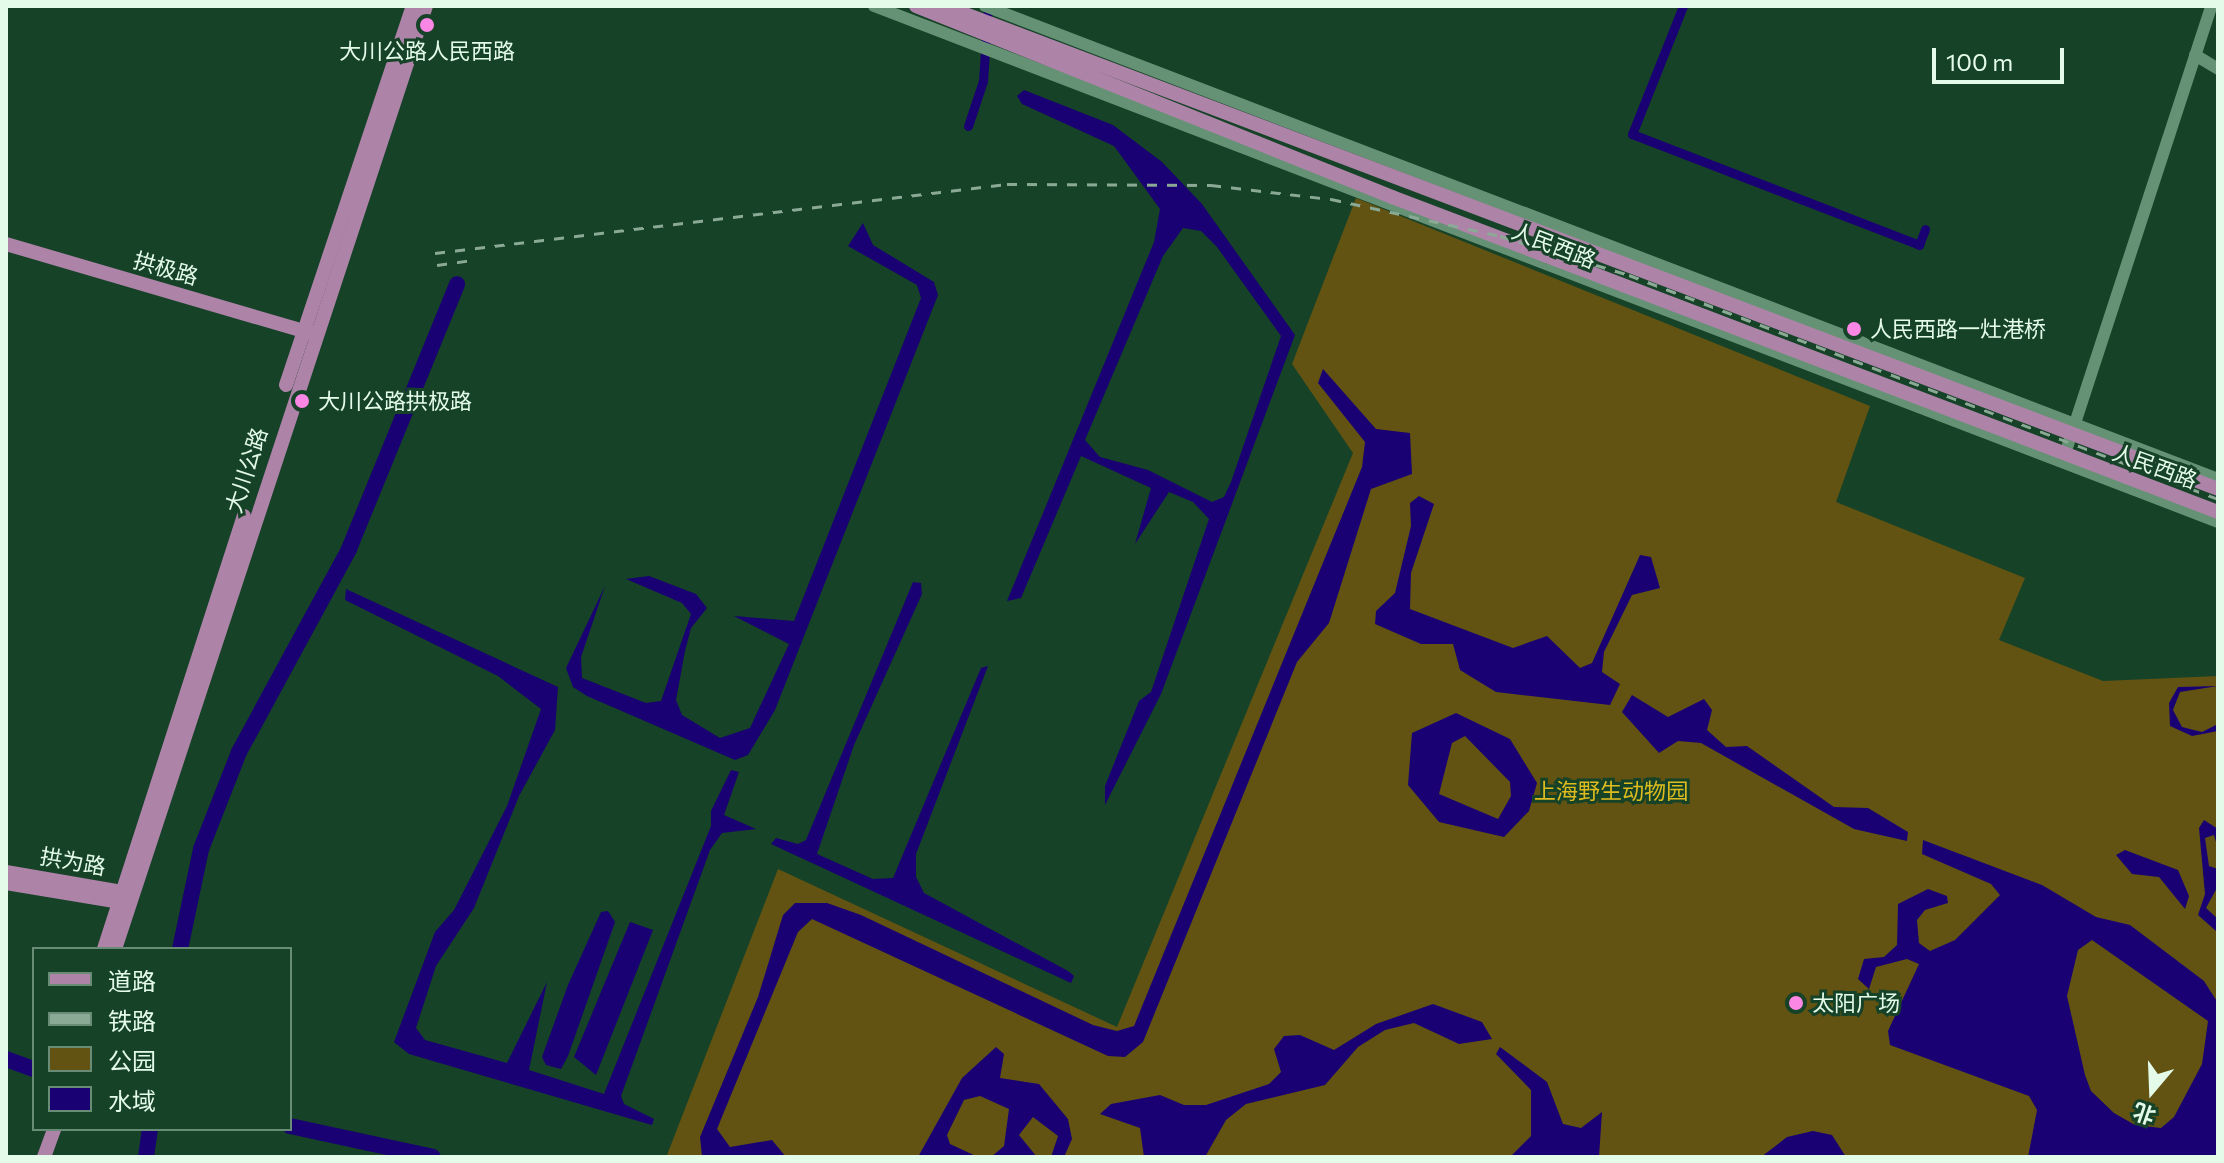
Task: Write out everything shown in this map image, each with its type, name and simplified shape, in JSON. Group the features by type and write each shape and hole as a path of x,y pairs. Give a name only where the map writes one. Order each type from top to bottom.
{"main road":[{"name":"大川公路","path":"343,236 413,6"},
{"name":"大川公路","path":"105,947 126,898 308,337 426,6"},
{"name":"人民西路","path":"916,6 1008,36 2063,459 2218,512"},
{"name":"人民西路","path":"944,6 977,24"},
{"name":"人民西路","path":"1008,36 2074,428 2218,489"},
{"name":"拱极路","path":"6,244 308,337"},
{"name":"拱极路","path":"6,254 308,337"},
{"name":"拱为路","path":"6,872 126,898"},
{"name":"拱为路","path":"6,883 126,898"},
{"name":"大川公路","path":"115,947 126,898"},
{"path":"34,1157 42,1131"},
{"path":"44,1157 53,1131"}],"street":[{"name":"人民西路","path":"874,6 977,24 1008,36"},
{"path":"2063,459 2211,6"},
{"path":"2195,55 2218,69"},
{"name":"人民西路","path":"2074,428 2218,479"},
{"name":"人民西路","path":"2063,459 2218,522"}],"green space":[{"name":"上海野生动物园","path":"1356,198 1870,406 1836,502 2025,578 1999,640 2103,681 2218,676 2218,1157 667,1155 778,869 1117,1027 1353,453 1292,364"}],"water":[{"path":"1024,90 1113,125 1162,162 1202,204 1295,335 1161,694 1105,805 1105,786 1139,701 1151,692 1209,519 1193,502 1169,492 1135,544 1151,488 1081,456 1021,598 1007,601 1154,242 1160,209 1114,146 1022,104 1017,96","holes":["1183,228 1201,231 1217,247 1281,336 1231,482 1224,497 1212,502 1148,470 1100,457 1085,440 1163,256"]},
{"path":"863,223 873,245 934,282 938,295 775,710 748,755 735,760 587,696 573,687 566,668 605,586 581,657 582,678 646,703 661,701 691,614 682,603 626,579 649,576 696,594 707,608 691,628 685,651 676,700 682,715 720,738 750,728 789,644 734,616 794,621 921,298 917,285 848,246"},
{"path":"1323,369 1376,429 1410,433 1412,474 1371,489 1329,623 1297,662 1143,1042 1125,1057 1108,1056 812,919 798,932 717,1129 730,1147 772,1140 786,1157 702,1156 700,1137 758,997 783,915 795,903 827,903 861,915 1093,1025 1117,1031 1134,1026 1362,467 1365,442 1318,383"},
{"path":"1419,496 1434,504 1411,573 1410,609 1513,648 1547,636 1580,668 1592,663 1640,555 1651,557 1660,588 1632,595 1604,652 1602,672 1620,684 1610,705 1496,692 1460,670 1453,644 1421,644 1375,624 1376,611 1395,593 1411,526 1410,503"},
{"path":"913,582 921,583 922,594 854,745 817,854 873,879 893,878 981,668 988,666 916,854 916,877 924,893 1068,971 1074,976 1071,983 771,844 776,838 798,844 806,840"},
{"path":"346,589 558,687 555,730 519,796 474,908 436,966 416,1028 425,1040 507,1063 547,982 529,1070 604,1094 711,826 711,811 731,770 739,772 724,815 756,829 722,833 710,850 621,1096 624,1104 654,1119 652,1125 409,1054 394,1042 435,932 454,910 507,806 541,709 498,676 345,600"},
{"path":"2218,686 2180,692 2173,710 2182,727 2202,732 2218,724 2218,731 2192,736 2170,726 2169,703 2178,687"},
{"path":"1632,695 1668,717 1704,699 1712,710 1707,730 1726,747 1747,746 1834,807 1868,808 1908,832 1907,841 1854,829 1701,743 1678,741 1659,753 1622,712"},
{"path":"1456,713 1510,739 1537,783 1529,811 1504,837 1439,822 1408,785 1412,733","holes":["1465,736 1510,782 1511,796 1498,819 1439,794 1452,743"]},
{"path":"2204,820 2218,829 2218,849 2214,835 2205,838 2209,866 2218,869 2218,886 2206,908 2218,919 2216,931 2198,915 2205,894 2199,828"},
{"path":"1923,840 2042,885 2096,917 2130,925 2204,981 2218,1003 2218,1157 2028,1157 2037,1110 2029,1096 1890,1045 1888,1031 1919,964 1907,959 1876,967 1869,989 1858,979 1864,959 1884,957 1897,945 1898,904 1928,889 1947,896 1948,903 1925,910 1917,920 1919,943 1930,951 1955,940 2000,895 1991,884 1922,854","holes":["2092,940 2208,1021 2202,1064 2174,1117 2161,1128 2135,1125 2114,1113 2091,1091 2085,1075 2067,996 2078,950"]},
{"path":"2125,850 2178,870 2189,896 2185,909 2159,877 2132,874 2116,855"},
{"path":"608,911 615,922 568,1056 561,1069 546,1065 542,1057 568,985 601,912"},
{"path":"630,922 653,930 596,1075 574,1057"},
{"path":"1433,1004 1482,1022 1492,1039 1459,1044 1414,1023 1385,1030 1358,1047 1325,1085 1246,1104 1226,1120 1205,1157 1144,1157 1140,1128 1100,1114 1111,1104 1160,1095 1184,1105 1206,1105 1269,1084 1281,1072 1274,1049 1284,1036 1300,1035 1334,1050 1376,1024"},
{"path":"996,1047 1004,1054 1000,1078 1039,1084 1068,1119 1072,1139 1064,1157 1051,1157 1058,1136 1033,1117 1019,1135 1037,1157 991,1157 1004,1146 1009,1109 980,1096 964,1100 947,1135 950,1144 978,1157 918,1157 962,1078"},
{"path":"1500,1047 1547,1082 1563,1124 1581,1128 1602,1112 1599,1157 1510,1157 1531,1136 1531,1090 1496,1054"},
{"path":"1813,1131 1832,1135 1846,1157 1761,1157 1787,1137"}],"waterway":[{"path":"968,126 983,81 988,6"},
{"path":"1683,6 1632,134 1919,245 1925,229"},
{"path":"180,947 201,849 239,752 349,549 457,284"},
{"path":"6,1059 32,1068"},
{"path":"292,1126 433,1157"},
{"path":"146,1157 150,1131"}],"railway":[{"path":"435,253 1007,184 1211,185 1331,199 1500,236 1629,275 2218,499"},
{"path":"437,265 472,260"}],"place":[{"name":"大川公路人民西路","path":"427,25"},
{"name":"人民西路一灶港桥","path":"1854,329"},
{"name":"大川公路拱极路","path":"302,401"},
{"name":"太阳广场","path":"1796,1003"}]}
